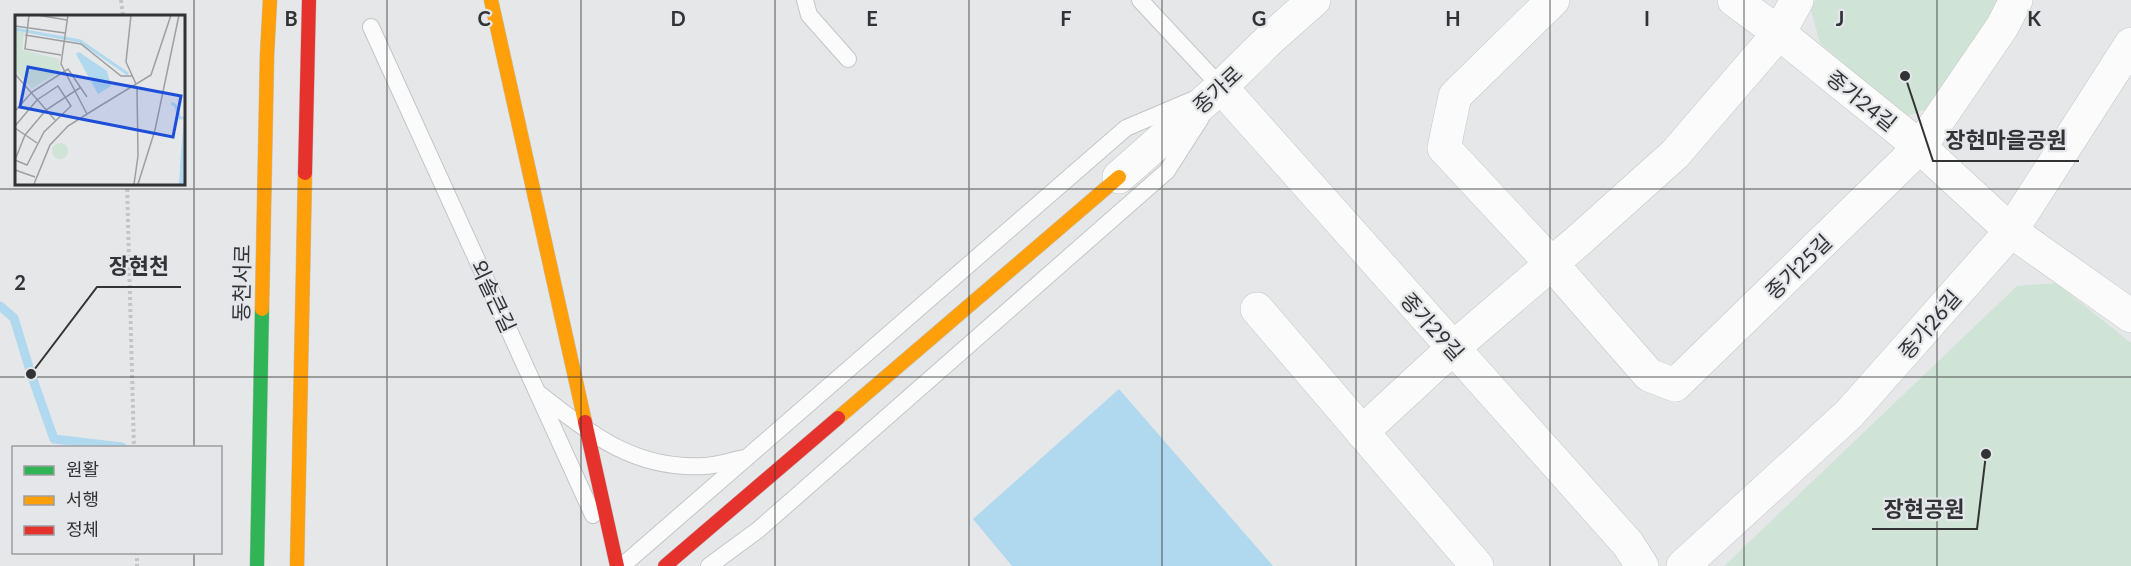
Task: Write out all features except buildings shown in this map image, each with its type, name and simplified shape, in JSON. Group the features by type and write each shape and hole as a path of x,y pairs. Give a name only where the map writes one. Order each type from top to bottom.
{"main road":[{"name":"동천서로","path":"257,566 266,67 270,0"},
{"path":"297,566 306,54 309,0"},
{"path":"491,0 617,566"},
{"path":"664,566 1119,177"}],"street":[{"name":"종가로","path":"1119,177 1221,87 1314,0"},
{"path":"1552,264 1444,148 1455,96 1553,0"},
{"name":"종가24길","path":"1734,0 1779,33 1920,147 2011,231 2131,316"},
{"path":"1362,432 1453,348 1552,264 1675,154 1779,33 1797,0"},
{"name":"종가25길","path":"1552,264 1649,375 1675,385 1920,147 2002,27 2016,0"},
{"name":"종가26길","path":"1683,566 1849,414 2011,231 2131,44"},
{"name":"종가29길","path":"1221,87 1628,544 1642,566"},
{"path":"1257,309 1477,566"}],"lane":[{"path":"805,0 809,15 848,59"},
{"path":"1140,0 1221,87"},
{"name":"외솔큰길","path":"371,27 617,566"},
{"path":"622,566 1126,128 1221,87"},
{"path":"708,566 758,530 1167,171 1221,87"},
{"path":"537,393 587,432 630,455 672,466 707,466 747,458"}],"path":[{"path":"121,0 123,15"},
{"path":"127,184 134,446"}],"green space":[{"path":"1815,0 2003,0 1926,109 1905,117 1820,43 1810,7"},
{"path":"2056,283 2131,343 2131,566 1724,566 2017,286"}],"water":[{"path":"1119,389 1273,566 1012,566 973,519"}],"waterway":[{"path":"0,306 14,318 54,439 114,446"}],"traffic: fast":[{"path":"257,566 262,309"}],"traffic: slow":[{"path":"262,309 270,0"},
{"path":"491,0 585,422"},
{"path":"297,566 305,173"},
{"path":"838,418 1119,177"}],"traffic: jam":[{"path":"305,173 309,0"},
{"path":"665,566 838,418"},
{"path":"585,422 617,566"}],"place":[{"name":"장현마을공원","path":"1905,76"},
{"name":"장현천","path":"31,374"},
{"name":"장현공원","path":"1986,454"}]}
